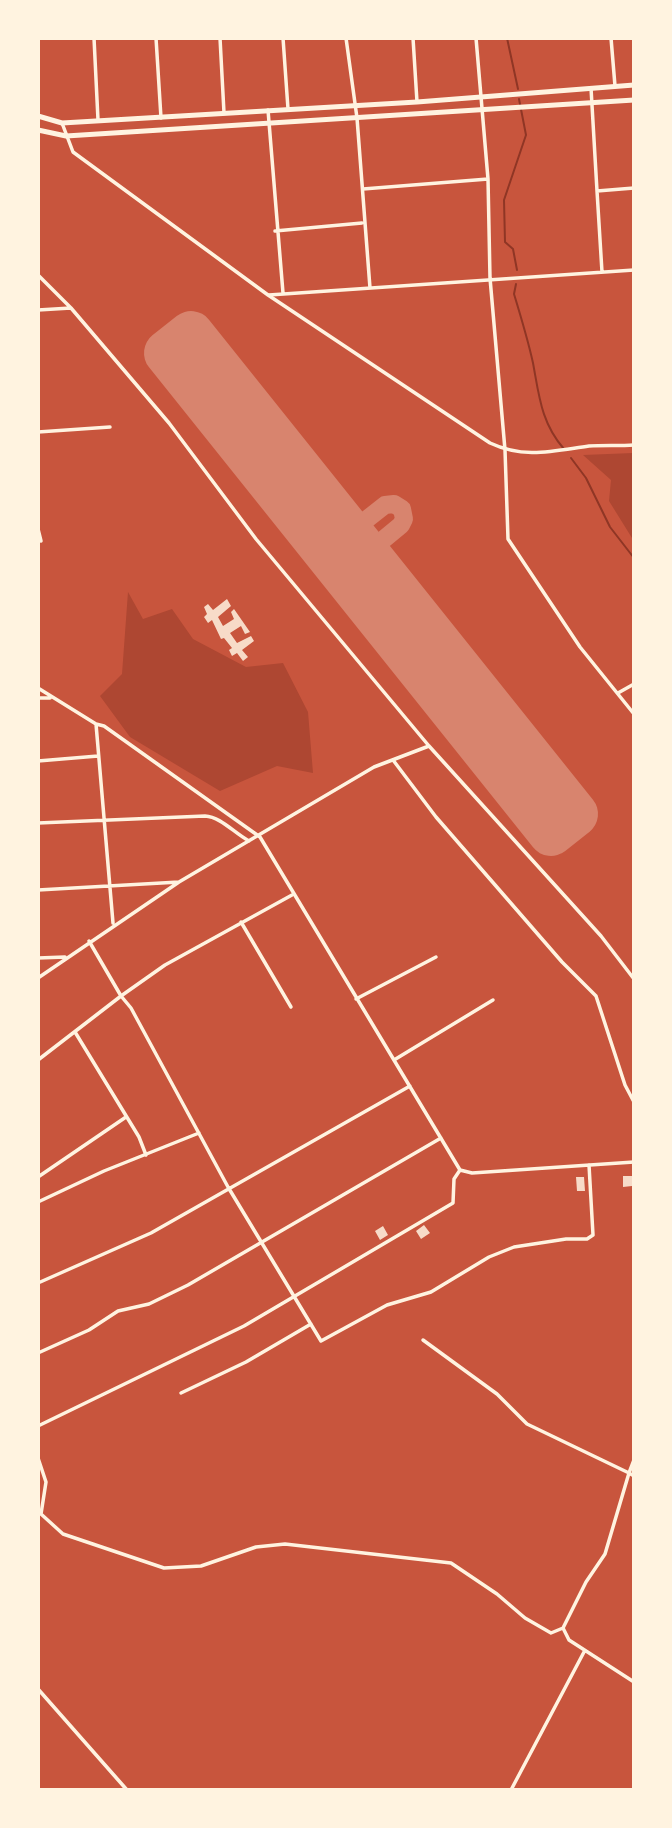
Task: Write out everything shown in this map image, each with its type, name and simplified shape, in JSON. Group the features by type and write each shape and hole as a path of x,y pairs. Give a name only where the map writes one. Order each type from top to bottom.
{"main road":[{"path":"38,116 62,123 161,118 634,85"},
{"path":"38,130 66,136 634,100"}],"street":[{"path":"93,38 98,121"},
{"path":"156,38 161,118"},
{"path":"220,38 224,113"},
{"path":"283,38 288,109"},
{"path":"346,38 363,189 362,223 370,288"},
{"path":"413,38 417,102"},
{"path":"477,38 488,179 490,278 505,450 508,539 580,647 634,714"},
{"path":"611,38 615,86"},
{"path":"592,88 602,272"},
{"path":"268,110 275,231 283,294"},
{"path":"62,123 73,152 268,295 505,450 530,454 634,445"},
{"path":"363,189 488,179"},
{"path":"597,191 634,188"},
{"path":"275,231 362,223"},
{"path":"268,295 634,270"},
{"path":"38,275 71,308 169,423 256,539 429,746 601,936 634,979"},
{"path":"38,310 71,308"},
{"path":"38,432 110,427"},
{"path":"38,529 41,541"},
{"path":"618,693 634,684"},
{"path":"38,688 96,724 104,726 260,837 292,895 460,1170 472,1173 634,1162"},
{"path":"38,698 52,698"},
{"path":"96,724 113,924"},
{"path":"38,978 179,881 260,837 374,767 429,746"},
{"path":"38,761 99,756"},
{"path":"393,760 436,817 562,962 596,996 625,1085 634,1102"},
{"path":"38,823 212,817 250,842"},
{"path":"38,890 179,881"},
{"path":"38,1060 165,965 292,895"},
{"path":"241,922 291,1007"},
{"path":"89,941 131,1008 228,1187 264,1242 321,1341 387,1305 431,1292 489,1257 514,1247 566,1239 587,1239 593,1234 589,1165"},
{"path":"38,958 67,956"},
{"path":"356,999 436,957"},
{"path":"394,1060 493,1000"},
{"path":"75,1032 146,1156"},
{"path":"38,1283 151,1233 410,1086"},
{"path":"38,1177 126,1117"},
{"path":"38,1202 104,1171 199,1133"},
{"path":"38,1353 89,1330 118,1311 149,1304 188,1284 441,1138"},
{"path":"38,1426 197,1351 453,1203 454,1179 460,1170"},
{"path":"181,1393 246,1362 311,1324"},
{"path":"423,1340 497,1394 527,1424 631,1474"},
{"path":"38,1458 46,1482 40,1514 63,1534 164,1568 201,1566 256,1547 285,1544 451,1563 551,1633 563,1628 586,1582 605,1554 634,1460"},
{"path":"563,1628 569,1640 584,1652 634,1682"},
{"path":"511,1790 584,1652"},
{"path":"38,1689 127,1790"}],"shaded area":[{"path":"633,453 632,538 609,501 611,480 583,455"},
{"path":"128,592 143,619 172,609 193,639 246,667 283,663 308,712 313,773 277,766 220,791 130,737 100,696 122,674"}],"building":[{"path":"227,599 231,606 218,617 223,626 234,619 231,612 234,609 250,632 245,634 241,626 230,633 237,643 251,636 254,641 242,650 248,657 243,661 237,653 232,656 229,650 232,648 224,638 221,639 212,620 208,623 204,617 207,614 204,607 208,604 213,610"},
{"path":"623,1176 632,1176 632,1186 623,1187"},
{"path":"576,1177 584,1177 585,1191 577,1191"},
{"path":"424,1225 430,1233 421,1239 416,1231"},
{"path":"383,1226 388,1235 380,1240 375,1231"}],"waterway":[{"path":"507,38 518,89"},
{"path":"517,270 513,249 505,242 504,200 526,135 519,99"},
{"path":"516,284 514,294 531,354 542,408 550,429 564,449"},
{"path":"571,458 586,478 610,527 634,558"}],"taxiway":[{"path":"338,542 385,505 394,504 402,509 404,519 401,525 355,563"}],"runway":[{"path":"191,334 575,814 551,833 167,353 191,334"}]}
